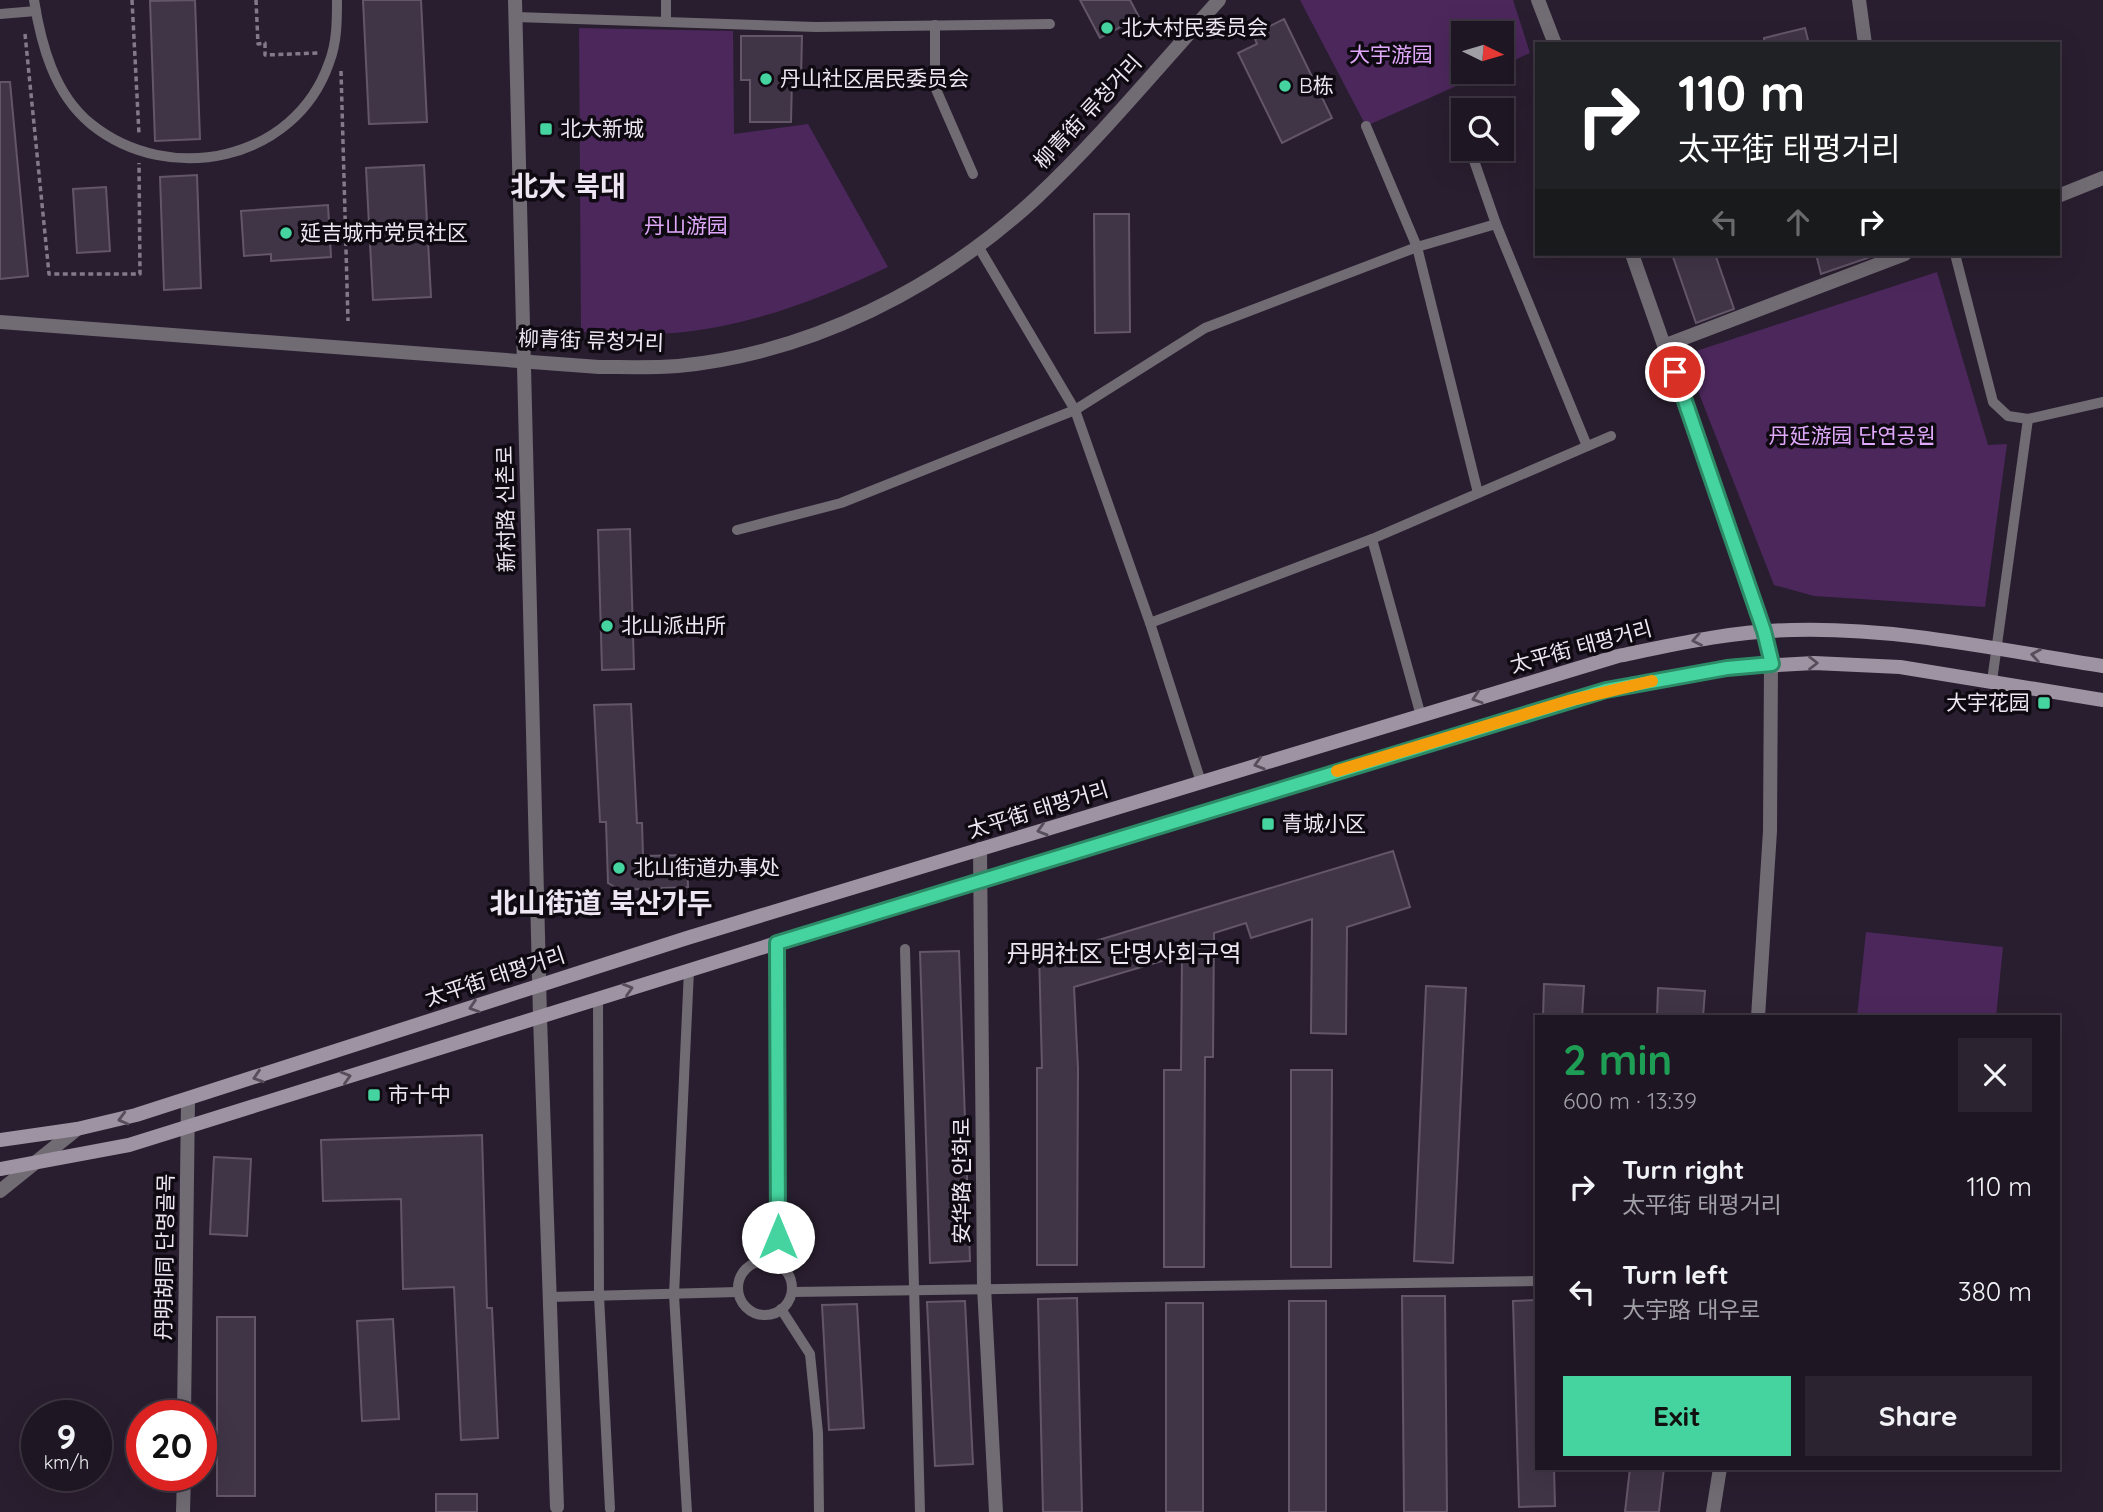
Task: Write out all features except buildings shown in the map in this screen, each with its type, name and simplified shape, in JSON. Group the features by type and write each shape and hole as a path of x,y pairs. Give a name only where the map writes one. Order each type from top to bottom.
{"main road":[{"name":"太平街 태평거리","path":"0,1140 77,1129 188,1100 539,986 1588,663 1703,639 1764,631 1817,629 1886,633 2103,666"},
{"path":"0,1169 107,1151 982,879 1606,690 1727,668 1814,663 1900,667 2103,700"}],"street":[{"name":"新村路 신촌로","path":"515,0 539,986 557,1507"},
{"name":"柳青街 류청거리","path":"0,323 598,367 677,366 762,350 848,321 943,271 978,246 1035,198 1083,150 1219,0"},
{"path":"1538,0 1554,42"},
{"path":"1859,0 1865,42"},
{"path":"2060,194 2103,178"},
{"path":"1633,256 1764,631 1772,664 1770,831 1758,1015"},
{"path":"1666,345 1901,256"},
{"name":"安华路 안화로","path":"980,849 984,1287 996,1512"},
{"name":"丹明胡同 단명골목","path":"184,1400 188,1100"},
{"path":"0,1191 77,1129"},
{"path":"1713,1512 1720,1470"},
{"path":"183,1512 184,1491"}],"lane":[{"path":"34,0 44,52 59,84 90,123 139,151 170,158 196,159 233,154 290,125 308,104 333,52 337,0"},
{"path":"666,0 666,22"},
{"path":"0,14 36,11"},
{"path":"516,17 816,27 1050,24"},
{"path":"935,25 934,87 973,174"},
{"path":"1366,126 1417,247 1478,493"},
{"path":"1474,161 1496,224 1587,446"},
{"path":"737,530 841,503 1075,410 1205,328 1417,247 1496,224"},
{"path":"978,246 1075,410 1150,623 1201,782"},
{"path":"1956,256 1993,402 2008,416 2028,419 2103,402"},
{"path":"1992,681 2028,419"},
{"path":"1150,623 1372,539 1611,436"},
{"path":"1372,539 1421,716"},
{"path":"777,943 778,1264"},
{"path":"905,949 920,1512"},
{"path":"687,1512 674,1295 690,970"},
{"path":"598,998 598,1296 610,1508"},
{"path":"770,1261 778,1264 789,1276 792,1292 781,1309 773,1314 755,1313 741,1301 737,1292 740,1275 753,1263 770,1261"},
{"path":"792,1292 913,1288 1535,1281"},
{"path":"550,1297 737,1292"},
{"path":"781,1309 810,1354 818,1433 819,1512"}],"path":[{"path":"23,12 49,274 140,274 139,151 132,0"},
{"path":"256,0 258,44 265,43 265,55 333,52 341,65 348,321"}],"green space":[{"name":"大宇游园","path":"1300,0 1513,0 1530,53 1514,60 1514,21 1451,21 1451,84 1461,84 1366,126"},
{"name":"丹山游园","path":"579,28 733,31 734,134 808,124 888,267 784,310 729,325 673,333 581,332"},
{"name":"丹延游园 단연공원","path":"1937,272 1988,445 2007,444 1985,607 1814,596 1774,585 1684,355"},
{"path":"1866,932 2003,947 1996,1015 1857,1015"}],"slow traffic":[{"path":"1337,771 1606,690 1652,681"}],"place":[{"name":"北大村民委员会","path":"1107,28"},
{"name":"丹山社区居民委员会","path":"766,79"},
{"name":"B栋","path":"1285,86"},
{"name":"北大新城","path":"546,129"},
{"name":"延吉城市党员社区","path":"286,233"},
{"name":"北山派出所","path":"607,626"},
{"name":"大宇花园","path":"2044,703"},
{"name":"青城小区","path":"1268,824"},
{"name":"北山街道办事处","path":"619,868"},
{"name":"市十中","path":"374,1095"}],"district":[{"name":"北大 북대","path":"568,186"},
{"name":"北山街道 북산가두","path":"601,903"},
{"name":"丹明社区 단명사회구역","path":"1124,954"}],"route":[{"path":"778,1237 777,943 1606,690 1727,668 1772,664 1764,631 1675,372"}]}
